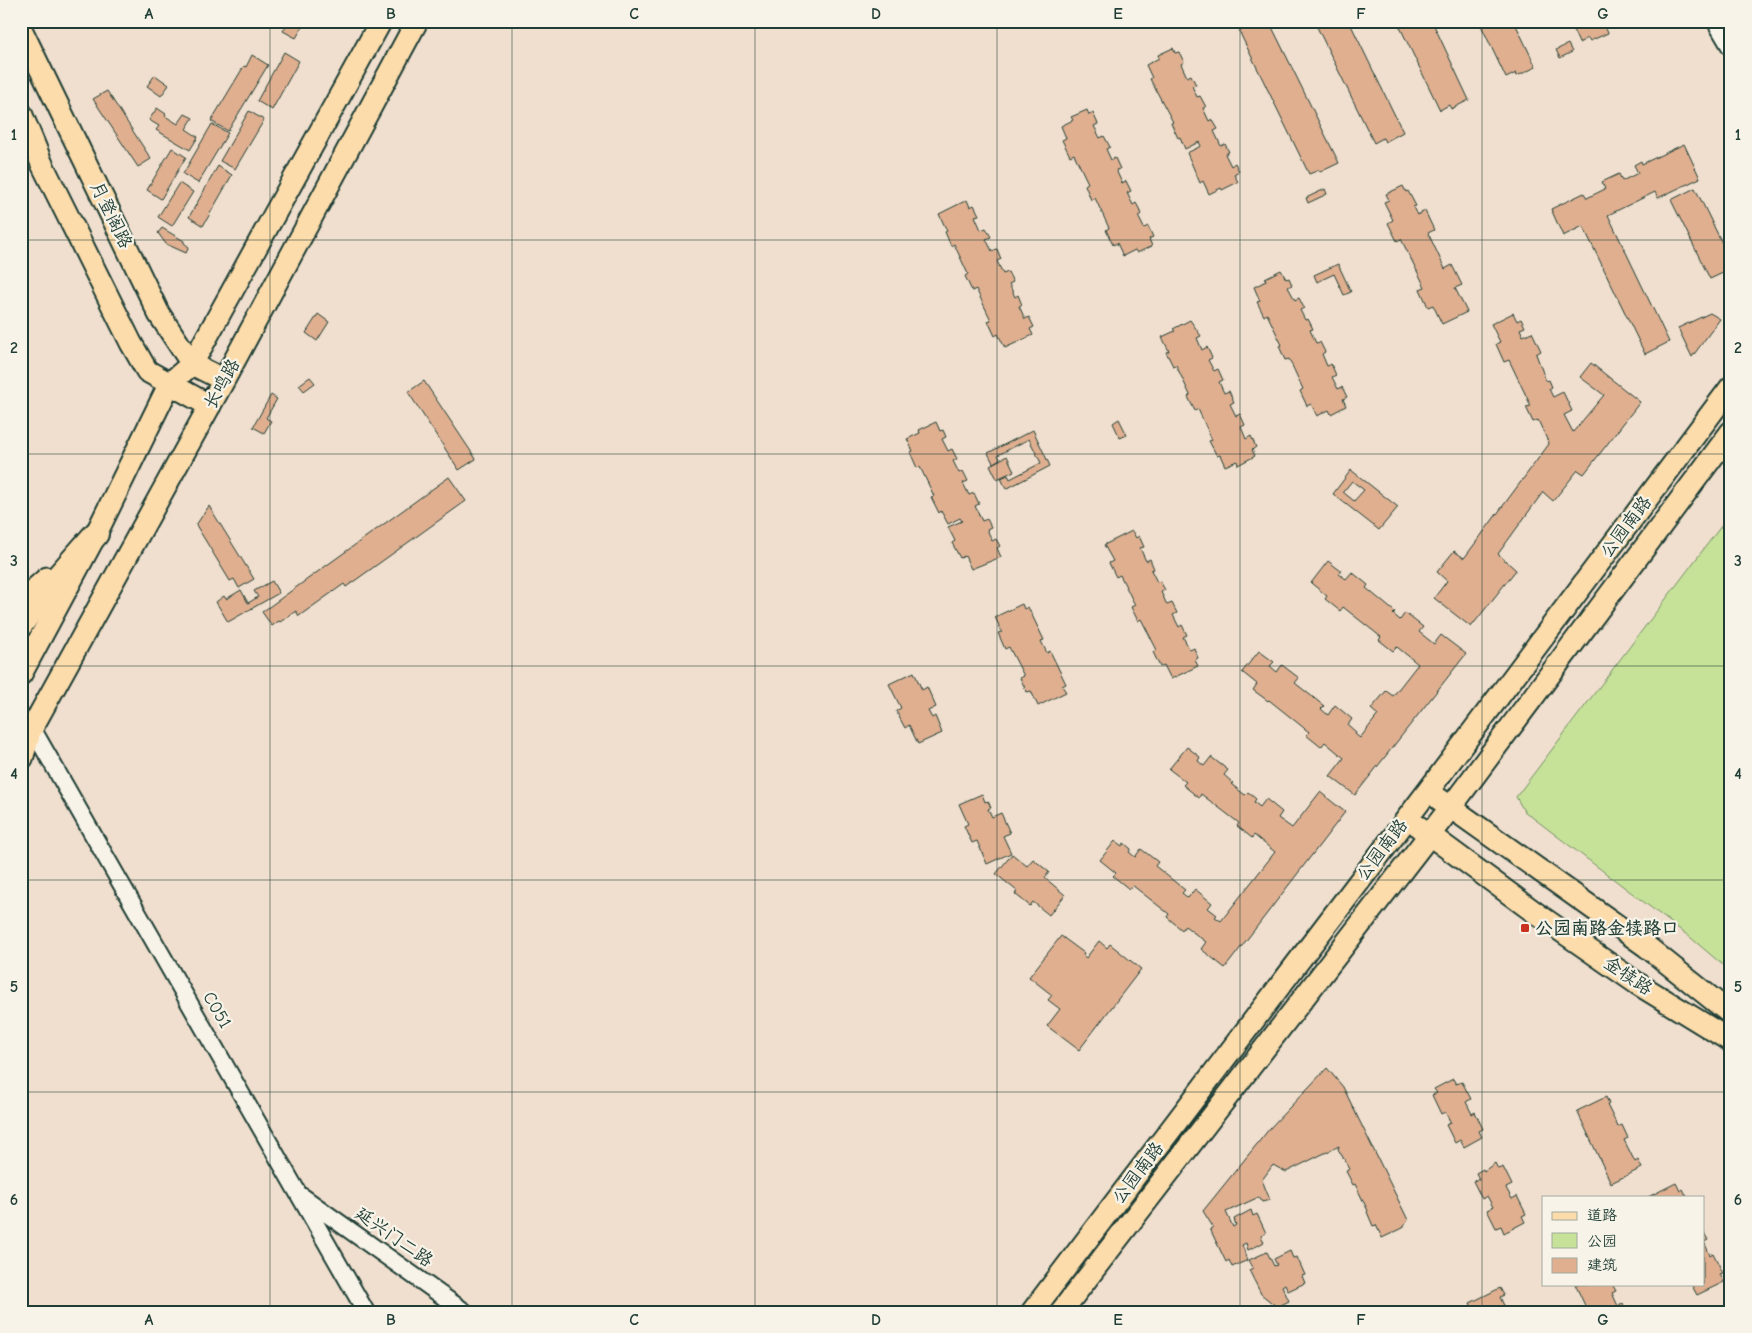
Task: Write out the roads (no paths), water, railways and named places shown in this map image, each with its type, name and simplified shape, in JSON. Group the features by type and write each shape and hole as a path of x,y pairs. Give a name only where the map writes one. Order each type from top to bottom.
{"highway":[{"path":"21,624 38,600 96,534"}],"main road":[{"name":"长鸣路","path":"21,674 96,534 170,383 192,364 381,21"},
{"name":"长鸣路","path":"25,742 210,406 417,21"},
{"name":"月登阁路","path":"21,30 159,314 192,364"},
{"path":"21,112 42,164 131,343 147,371 210,406"},
{"path":"192,364 224,380"},
{"name":"公园南路","path":"1032,1312 1428,791 1731,387"},
{"name":"公园南路","path":"1061,1312 1451,807 1731,432"},
{"path":"21,601 96,534"},
{"name":"金犊路","path":"1428,791 1646,946 1731,1014"},
{"name":"金犊路","path":"1407,817 1537,914 1638,984 1731,1041"}],"street":[{"path":"1715,21 1731,48"},
{"name":"C051","path":"25,742 300,1195 366,1312"},
{"name":"延兴门二路","path":"300,1195 464,1312"}],"place":[{"name":"公园南路金犊路口","path":"1525,928"}]}
